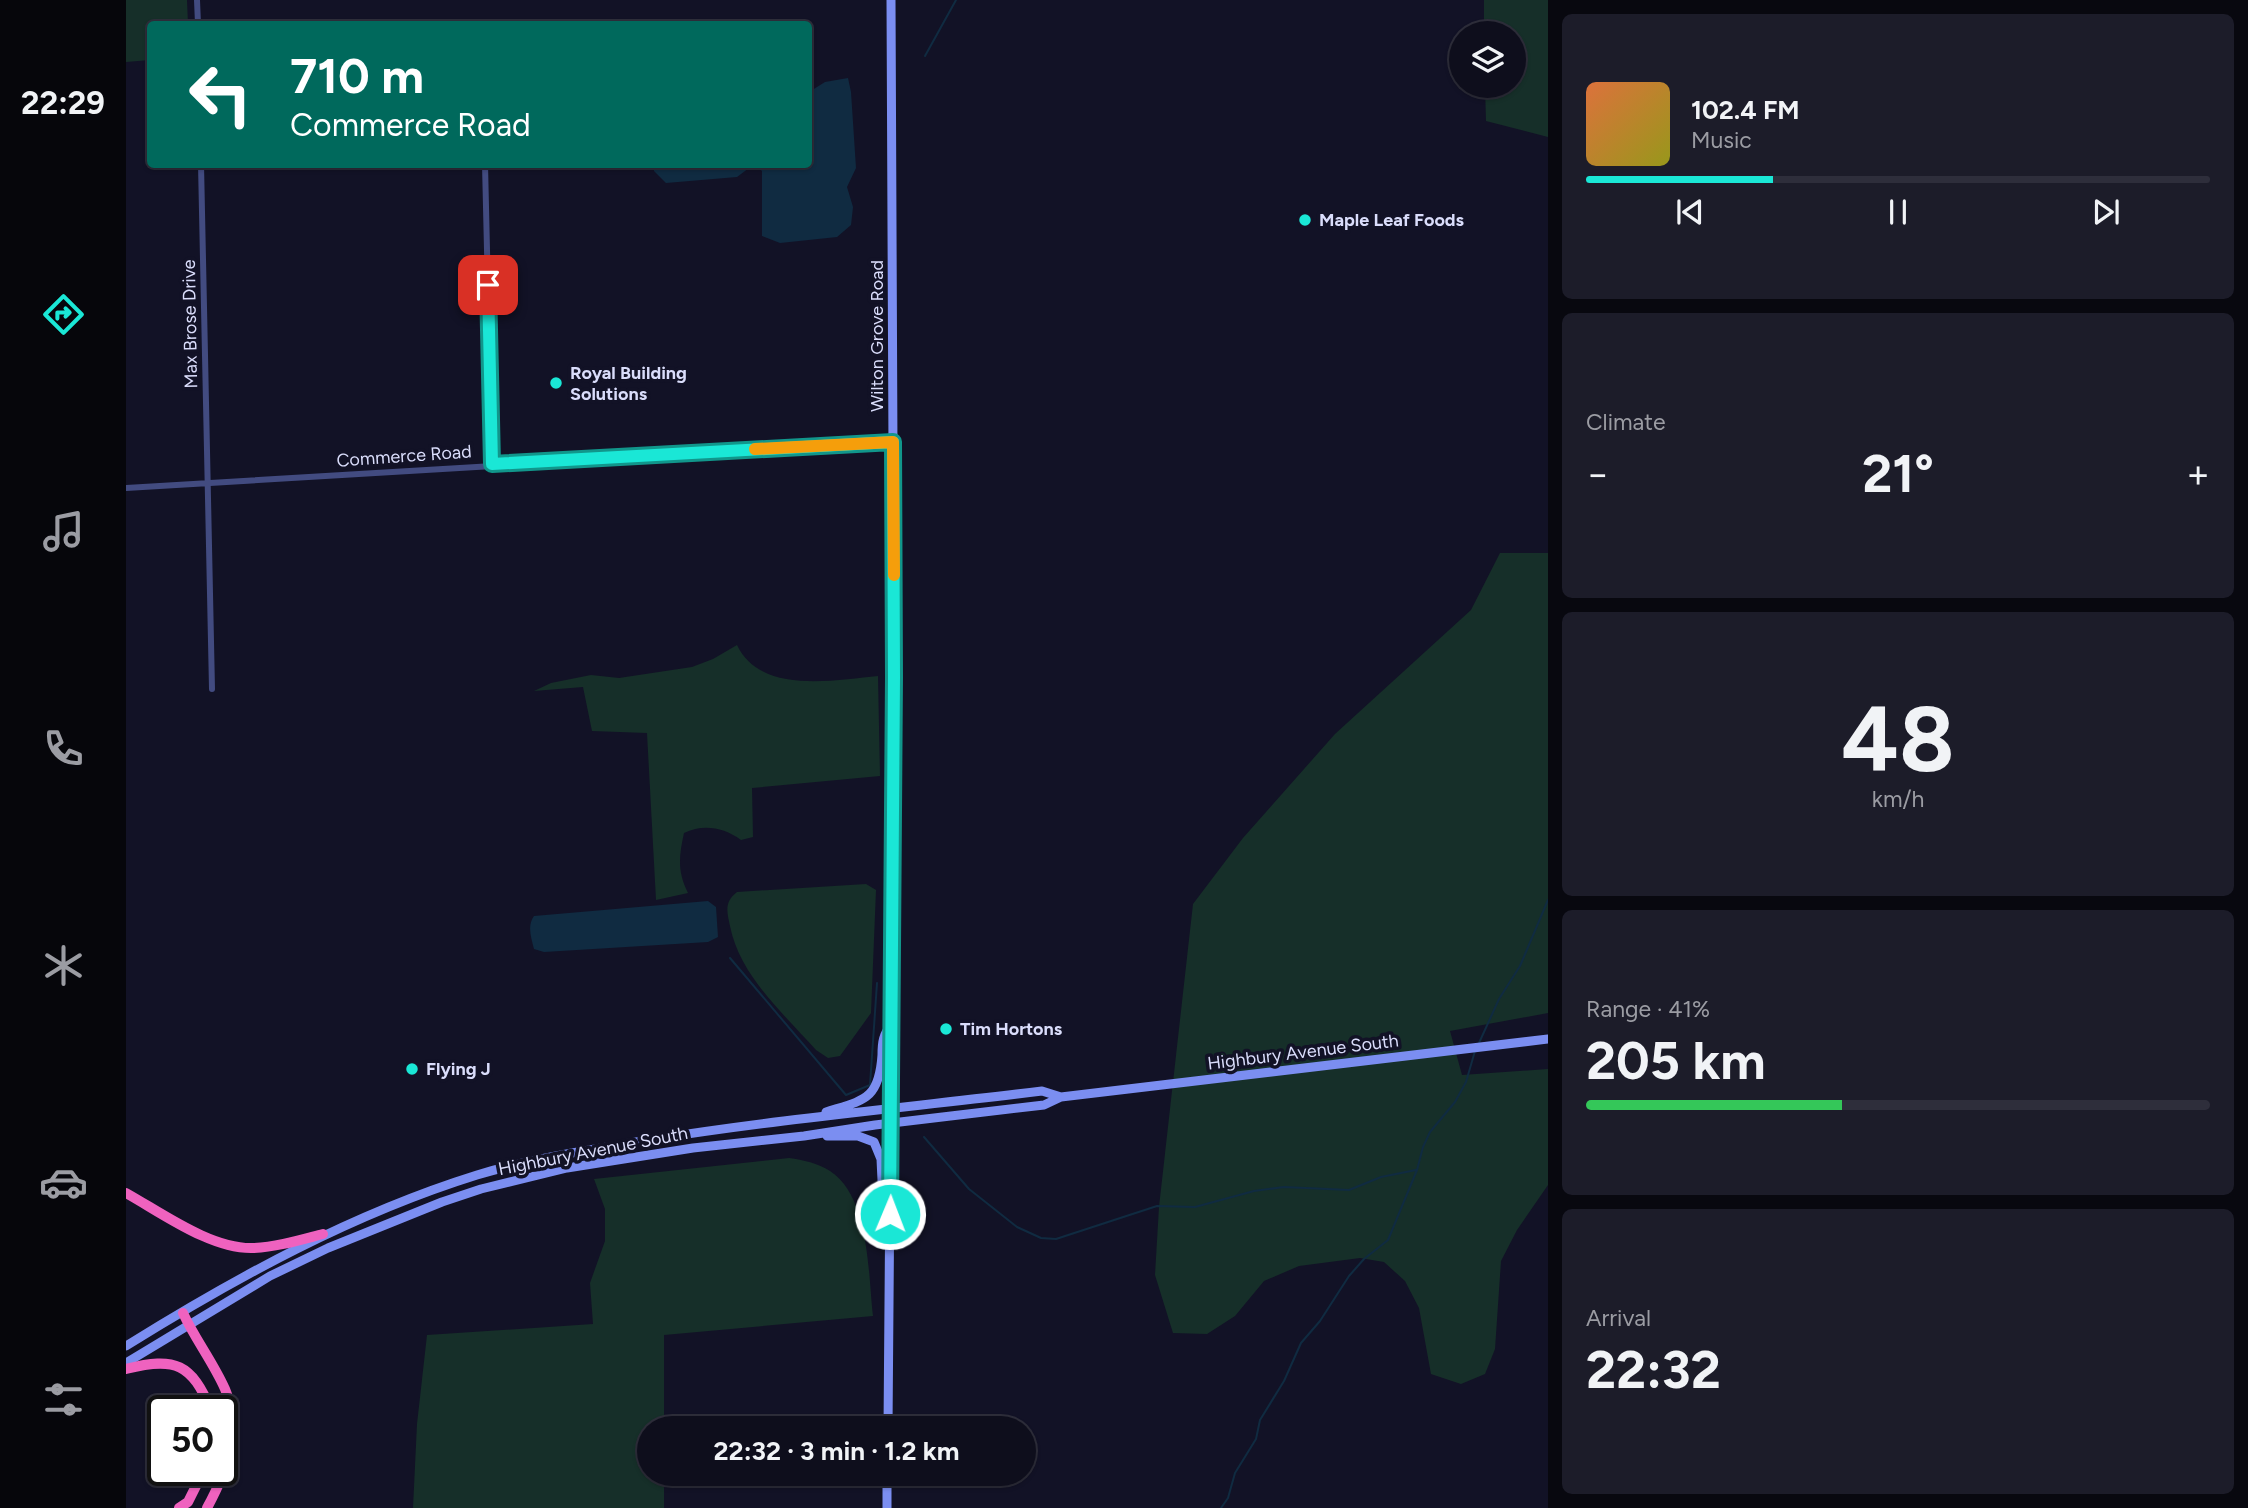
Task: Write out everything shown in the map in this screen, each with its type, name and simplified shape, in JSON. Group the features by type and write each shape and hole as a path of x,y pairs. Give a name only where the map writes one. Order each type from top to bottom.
{"highway":[{"path":"126,1193 206,1237 232,1246 272,1246 323,1234"},
{"path":"183,1313 226,1390 234,1429 230,1458 222,1482 207,1508"},
{"path":"126,1370 148,1363 168,1364 188,1371 205,1395"},
{"path":"179,1508 188,1502 196,1486"}],"main road":[{"name":"Wilton Grove Road","path":"888,1416 894,677 891,0"},
{"path":"802,1119 846,1106 869,1095 880,1076 882,1042 892,1024"},
{"name":"Highbury Avenue South","path":"126,1363 270,1276 328,1248 442,1202 481,1189 567,1168 755,1140 1044,1105 1061,1097 1548,1039"},
{"name":"Highbury Avenue South","path":"126,1346 323,1234 439,1188 534,1161 690,1133 802,1119 1042,1091 1061,1097"},
{"path":"804,1136 858,1136 874,1142 881,1159 884,1230 889,1265"},
{"path":"887,1486 887,1508"}],"street":[{"path":"197,0 198,21"},
{"name":"Max Brose Drive","path":"201,168 212,689"},
{"path":"485,168 492,464"},
{"name":"Commerce Road","path":"126,488 893,442"}],"green space":[{"path":"126,0 187,0 188,21 147,21 147,60 126,62"},
{"path":"1484,0 1548,0 1548,137 1486,121 1485,98 1526,98 1526,21 1484,21"},
{"path":"1500,553 1548,553 1548,1013 1450,1031 1462,1075 1548,1069 1548,1185 1517,1230 1501,1261 1495,1349 1485,1374 1461,1384 1431,1374 1419,1308 1405,1281 1384,1262 1360,1258 1299,1266 1264,1281 1235,1316 1207,1334 1173,1333 1155,1275 1159,1207 1193,904 1243,838 1335,734 1471,610"},
{"path":"737,645 748,661 763,672 781,678 820,681 878,676 880,776 752,788 753,837 741,840 713,828 698,828 684,833 680,863 688,893 656,900 647,733 592,731 583,687 534,691 551,683 591,675 619,678 692,667"},
{"path":"866,884 876,890 871,1013 840,1056 828,1058 816,1050 777,1008 753,977 735,944 728,916 728,903 737,892"},
{"path":"789,1158 820,1166 843,1183 860,1217 868,1259 873,1316 664,1335 664,1416 637,1416 637,1486 664,1486 664,1508 413,1508 417,1424 427,1335 593,1324 590,1283 605,1241 605,1209 594,1179"}],"water":[{"path":"848,78 851,92 856,168 847,187 853,207 851,225 837,237 780,243 762,236 762,171 759,168 812,168 812,90 825,82"},
{"path":"654,168 749,168 737,177 666,183"},
{"path":"708,901 716,907 718,937 708,942 544,952 534,949 530,928 534,916"}],"waterway":[{"path":"925,56 956,0"},
{"path":"1479,1043 1499,999 1520,966 1548,900"},
{"path":"730,958 846,1095 870,1085 877,983"},
{"path":"1221,1508 1228,1498 1235,1473 1256,1439 1260,1420 1284,1381 1301,1343 1320,1321 1349,1276 1364,1259 1388,1240 1417,1170 1423,1147 1430,1132 1455,1102 1466,1082 1475,1051"},
{"path":"924,1137 969,1189 1017,1227 1041,1238 1056,1239 1157,1206 1195,1207 1254,1191 1284,1187 1349,1190 1381,1177 1416,1170"}],"slow traffic":[{"path":"755,449 893,442 894,575"}],"place":[{"name":"Maple Leaf Foods","path":"1305,220"},
{"name":"Royal Building Solutions","path":"556,383"},
{"name":"Tim Hortons","path":"946,1029"},
{"name":"Flying J","path":"412,1069"}],"route":[{"path":"488,285 492,464 893,442 890,1214"}]}
